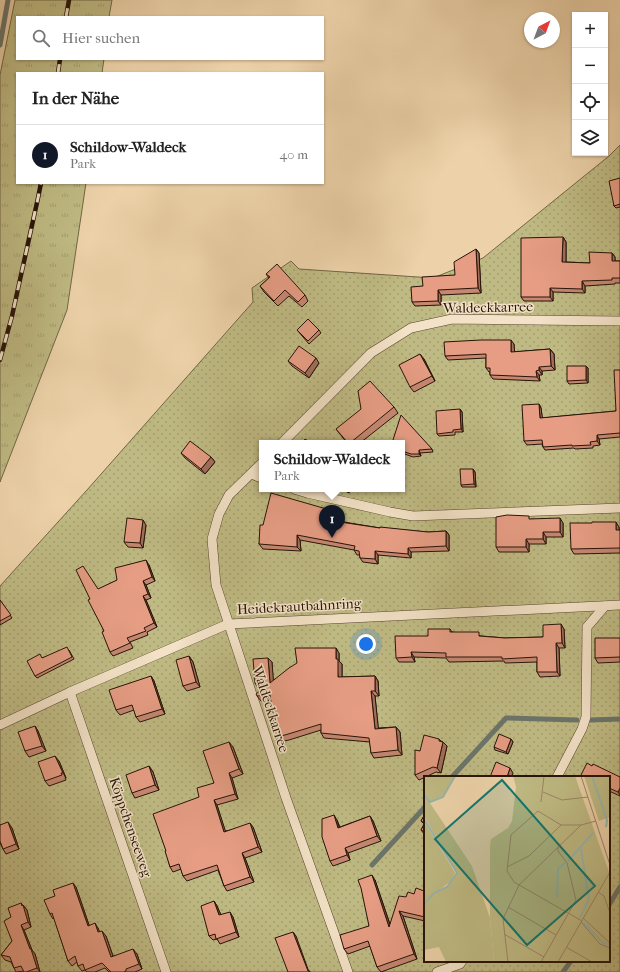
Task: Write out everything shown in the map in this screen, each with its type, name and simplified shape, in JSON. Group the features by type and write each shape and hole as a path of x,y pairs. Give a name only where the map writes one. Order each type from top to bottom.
{"lane":[{"name":"Waldeckkarree","path":"285,440 371,353 411,328 452,319 620,320"},
{"name":"Waldeckkarree","path":"259,466 229,495 219,514 212,539 216,585 286,798 348,972"},
{"path":"251,474 259,477"},
{"path":"303,492 413,516 620,508"},
{"name":"Heidekrautbahnring","path":"0,725 70,692 228,624 620,605"},
{"path":"558,776 582,729 586,717 587,627 606,606"},
{"name":"Köppchenseeweg","path":"70,692 166,972"},
{"path":"437,972 460,964 461,962"}],"green space":[{"path":"15,0 112,0 109,16 16,16 16,60 104,60 102,72 16,72 16,184 86,184 67,310 0,482 0,75"},
{"path":"620,145 620,972 0,972 0,586 253,302 252,288 291,261 299,269 433,278 483,258 609,156"}],"building":[{"path":"620,178 620,204 614,206 609,181"},
{"path":"563,237 562,262 590,263 589,252 612,253 612,261 620,261 620,278 612,278 612,280 582,281 582,289 550,288 550,297 521,297 521,238"},
{"path":"476,249 478,288 438,290 438,301 412,302 411,287 423,286 422,277 455,275 454,262"},
{"path":"277,264 305,295 298,302 285,290 274,301 260,286 270,277 266,274"},
{"path":"308,319 319,330 308,341 297,330"},
{"path":"511,340 511,352 550,349 551,366 539,367 539,370 536,371 537,377 490,375 490,368 486,368 486,354 445,356 444,342"},
{"path":"299,346 316,358 305,373 288,361"},
{"path":"420,354 432,376 410,387 399,365"},
{"path":"567,366 586,366 586,380 567,381"},
{"path":"614,370 620,370 620,433 597,435 597,441 590,442 591,445 543,447 542,440 524,441 522,405 539,404 540,418 616,411"},
{"path":"370,381 394,407 354,440 345,440 336,429 361,409 358,391"},
{"path":"460,409 461,429 453,430 453,432 437,434 436,411"},
{"path":"401,415 432,449 419,450 419,454 411,454 405,452 405,440 393,440"},
{"path":"190,441 211,457 201,469 181,453"},
{"path":"460,469 473,469 474,484 461,485"},
{"path":"271,493 330,510 327,520 380,528 428,532 446,531 446,546 408,548 408,554 375,551 375,559 360,558 359,551 354,550 355,546 297,535 297,547 259,544 260,525 263,525"},
{"path":"507,515 529,516 529,519 560,518 560,532 543,532 543,539 526,539 526,547 496,547 496,517"},
{"path":"127,518 143,520 140,543 124,542"},
{"path":"616,522 616,530 620,530 620,548 571,549 570,523"},
{"path":"146,560 152,577 143,581 148,594 143,596 154,623 144,628 146,631 127,638 130,643 110,652 102,632 104,631 88,600 90,599 76,570 83,566 98,589 117,580 115,568"},
{"path":"0,600 11,615 0,621"},
{"path":"561,624 562,643 556,643 557,672 537,672 537,657 502,659 502,657 446,657 446,653 411,652 412,657 396,658 395,636 428,636 428,629 450,629 450,632 479,632 479,636 505,638 543,637 543,625"},
{"path":"595,638 620,638 620,657 595,658"},
{"path":"67,647 72,657 35,676 27,661 40,654 42,658"},
{"path":"295,648 336,648 336,659 338,659 338,677 375,676 375,691 371,691 375,729 396,727 398,750 371,753 369,738 321,733 321,724 275,737 272,725 274,724 270,695 257,696 256,694 266,686 255,683 253,659 268,658 270,683 297,663"},
{"path":"189,656 196,682 183,686 176,660"},
{"path":"151,676 162,709 136,717 132,705 116,710 109,690"},
{"path":"35,726 42,746 25,751 18,732"},
{"path":"499,734 511,739 506,752 494,747"},
{"path":"424,735 439,739 439,741 443,742 437,768 433,767 415,775 415,750 420,751"},
{"path":"229,742 239,769 229,773 235,794 214,800 224,832 250,823 258,847 242,853 250,877 224,886 217,865 183,876 179,864 170,867 153,814 199,797 197,788 214,783 203,751"},
{"path":"55,756 63,773 61,773 62,775 45,781 38,762"},
{"path":"496,762 510,768 507,776 490,776"},
{"path":"587,763 592,766 593,764 620,777 620,788 618,792 610,788 610,776 580,776"},
{"path":"149,766 155,785 132,793 126,775"},
{"path":"334,815 338,828 370,816 377,836 345,848 347,855 330,861 322,837 322,819"},
{"path":"424,816 424,822 421,821"},
{"path":"8,822 16,844 3,849 0,841 0,825"},
{"path":"424,825 424,832 421,830"},
{"path":"372,875 389,927 399,896 406,897 408,892 414,894 416,888 424,891 424,917 399,911 414,954 377,967 368,941 344,949 340,935 369,926 358,880"},
{"path":"73,883 88,926 95,923 98,932 102,931 111,957 133,949 139,964 126,969 124,972 111,972 102,963 85,970 83,964 78,966 75,956 68,961 52,913 50,914 44,900 55,896 53,890"},
{"path":"214,901 219,915 230,912 236,932 216,939 215,934 209,936 201,906"},
{"path":"21,903 28,922 21,925 37,968 26,972 24,972 21,966 14,968 10,957 1,955 12,941 4,921 11,917 8,908"},
{"path":"293,932 308,971 310,972 288,972 275,938"}],"waterway":[{"path":"0,45 8,0"},
{"path":"453,776 506,718 577,720"},
{"path":"590,720 620,719"},
{"path":"372,865 424,808"},
{"path":"610,903 620,887"},
{"path":"563,972 570,962"}],"railway":[{"path":"66,16 69,0"},
{"path":"58,72 60,60"},
{"path":"0,360 12,316 41,184"}],"place":[{"name":"Schildow-Waldeck","path":"332,538"}]}
